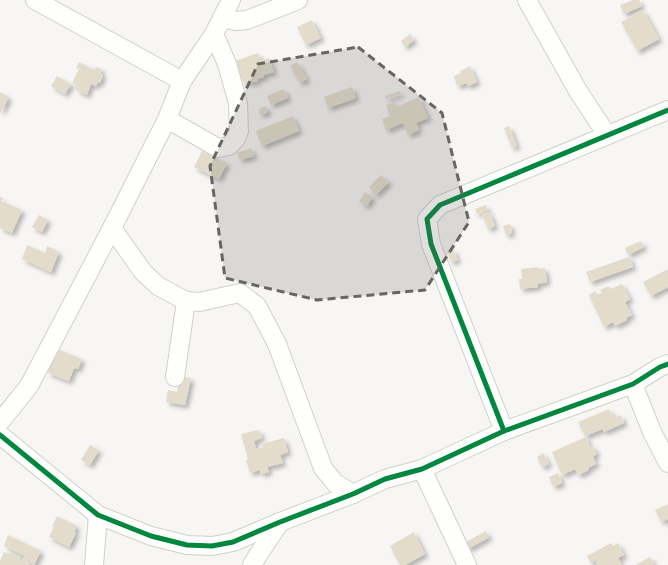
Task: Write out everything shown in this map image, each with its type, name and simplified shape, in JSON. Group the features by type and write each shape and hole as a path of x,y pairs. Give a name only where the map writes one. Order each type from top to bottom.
{"street":[{"path":"35,0 182,81"},
{"path":"0,422 29,386 167,119 182,81 214,34 231,0"},
{"path":"222,18 236,21 247,20 298,0"},
{"path":"527,0 578,91 607,135"},
{"path":"167,119 218,148 229,146 235,140 239,131 238,103 227,64 214,34"},
{"path":"504,431 431,244 426,219 440,205 668,110"},
{"path":"112,228 143,272 158,286 186,301 199,302 240,294 257,306 277,344 323,468 335,483 353,494"},
{"path":"174,377 186,301"},
{"path":"0,434 98,515 151,536 187,545 212,546 233,542 353,494 385,479 422,469 504,431 633,384 660,367 668,364"},
{"path":"633,384 652,432 668,464"},
{"path":"422,469 467,565"},
{"path":"94,565 98,515"},
{"path":"252,565 280,522"}],"highlighted area":[{"path":"358,47 442,113 469,222 425,290 317,300 225,278 210,166 258,64"}],"building":[{"path":"633,0 639,0 642,6 624,14 620,5"},
{"path":"643,10 659,39 637,51 621,22"},
{"path":"312,20 321,38 306,45 297,27"},
{"path":"410,34 414,40 405,47 401,41"},
{"path":"258,53 261,61 269,58 274,72 264,75 264,77 257,79 258,81 249,83 249,81 244,83 241,76 239,77 235,61"},
{"path":"79,62 94,70 96,67 102,69 100,74 103,75 100,83 98,82 96,86 91,84 87,95 76,90 78,86 72,83 79,69 76,68"},
{"path":"297,62 307,79 300,83 290,66"},
{"path":"470,66 477,82 468,86 467,83 457,86 454,76"},
{"path":"57,76 71,84 65,94 51,86"},
{"path":"352,87 356,98 328,108 324,97"},
{"path":"284,89 288,98 271,105 267,96"},
{"path":"400,91 401,94 386,99 385,96"},
{"path":"0,92 9,97 0,114"},
{"path":"419,97 428,118 416,123 419,130 408,135 403,123 386,130 382,119 390,116 386,105 394,102 396,107"},
{"path":"266,106 268,112 260,115 258,109"},
{"path":"293,116 299,131 262,146 256,131"},
{"path":"509,126 517,146 512,148 504,128"},
{"path":"251,148 254,156 240,160 237,153"},
{"path":"202,151 227,163 219,179 194,167"},
{"path":"381,175 389,182 376,195 369,187"},
{"path":"365,192 373,197 367,206 359,201"},
{"path":"0,197 3,198 1,201 22,210 12,233 0,228"},
{"path":"486,205 488,210 477,214 475,209"},
{"path":"489,212 495,226 488,229 482,214"},
{"path":"39,215 48,220 42,232 32,227"},
{"path":"510,224 512,233 506,235 503,226"},
{"path":"641,241 644,247 628,255 625,248"},
{"path":"27,245 45,253 47,246 59,252 51,272 22,259"},
{"path":"453,249 458,260 451,262 447,252"},
{"path":"629,257 633,267 590,282 586,272"},
{"path":"538,267 538,269 545,268 547,282 538,284 538,287 520,289 519,279 522,279 521,269"},
{"path":"668,269 668,287 651,296 643,282"},
{"path":"622,284 630,299 625,302 632,315 626,318 627,320 615,326 613,322 604,327 589,295 595,291 598,295 602,293 600,290 609,286 610,289"},
{"path":"57,349 82,359 78,369 74,368 69,381 48,373"},
{"path":"180,376 191,378 185,405 166,402 168,390 177,392"},
{"path":"609,409 614,418 621,415 624,423 604,432 603,429 585,436 578,422"},
{"path":"259,430 262,438 254,441 256,449 263,447 262,444 284,438 288,452 280,455 283,463 267,467 269,472 261,474 260,470 250,473 241,434"},
{"path":"586,437 590,447 593,446 597,454 593,456 596,464 588,468 589,470 578,475 575,469 562,475 552,452"},
{"path":"90,445 99,450 90,465 81,460"},
{"path":"543,453 549,464 542,467 537,457"},
{"path":"558,473 562,483 553,487 549,477"},
{"path":"668,504 668,519 661,522 655,510"},
{"path":"57,516 77,526 74,532 76,533 69,547 49,537"},
{"path":"486,531 489,537 468,549 464,543"},
{"path":"414,532 425,554 405,565 400,565 390,546"},
{"path":"8,535 41,551 34,565 23,560 25,556 4,546"},
{"path":"611,543 613,546 618,543 624,555 618,558 622,565 598,565 595,560 591,563 587,556"},
{"path":"4,552 9,554 10,552 20,557 19,560 30,565 0,565"},
{"path":"650,557 654,565 635,565"}],"cycle path":[{"path":"504,431 431,244 427,219 440,205 668,110"},
{"path":"0,435 98,515 151,536 187,545 212,546 233,542 353,494 385,479 422,469 504,431 633,384 660,367 668,364"}]}
